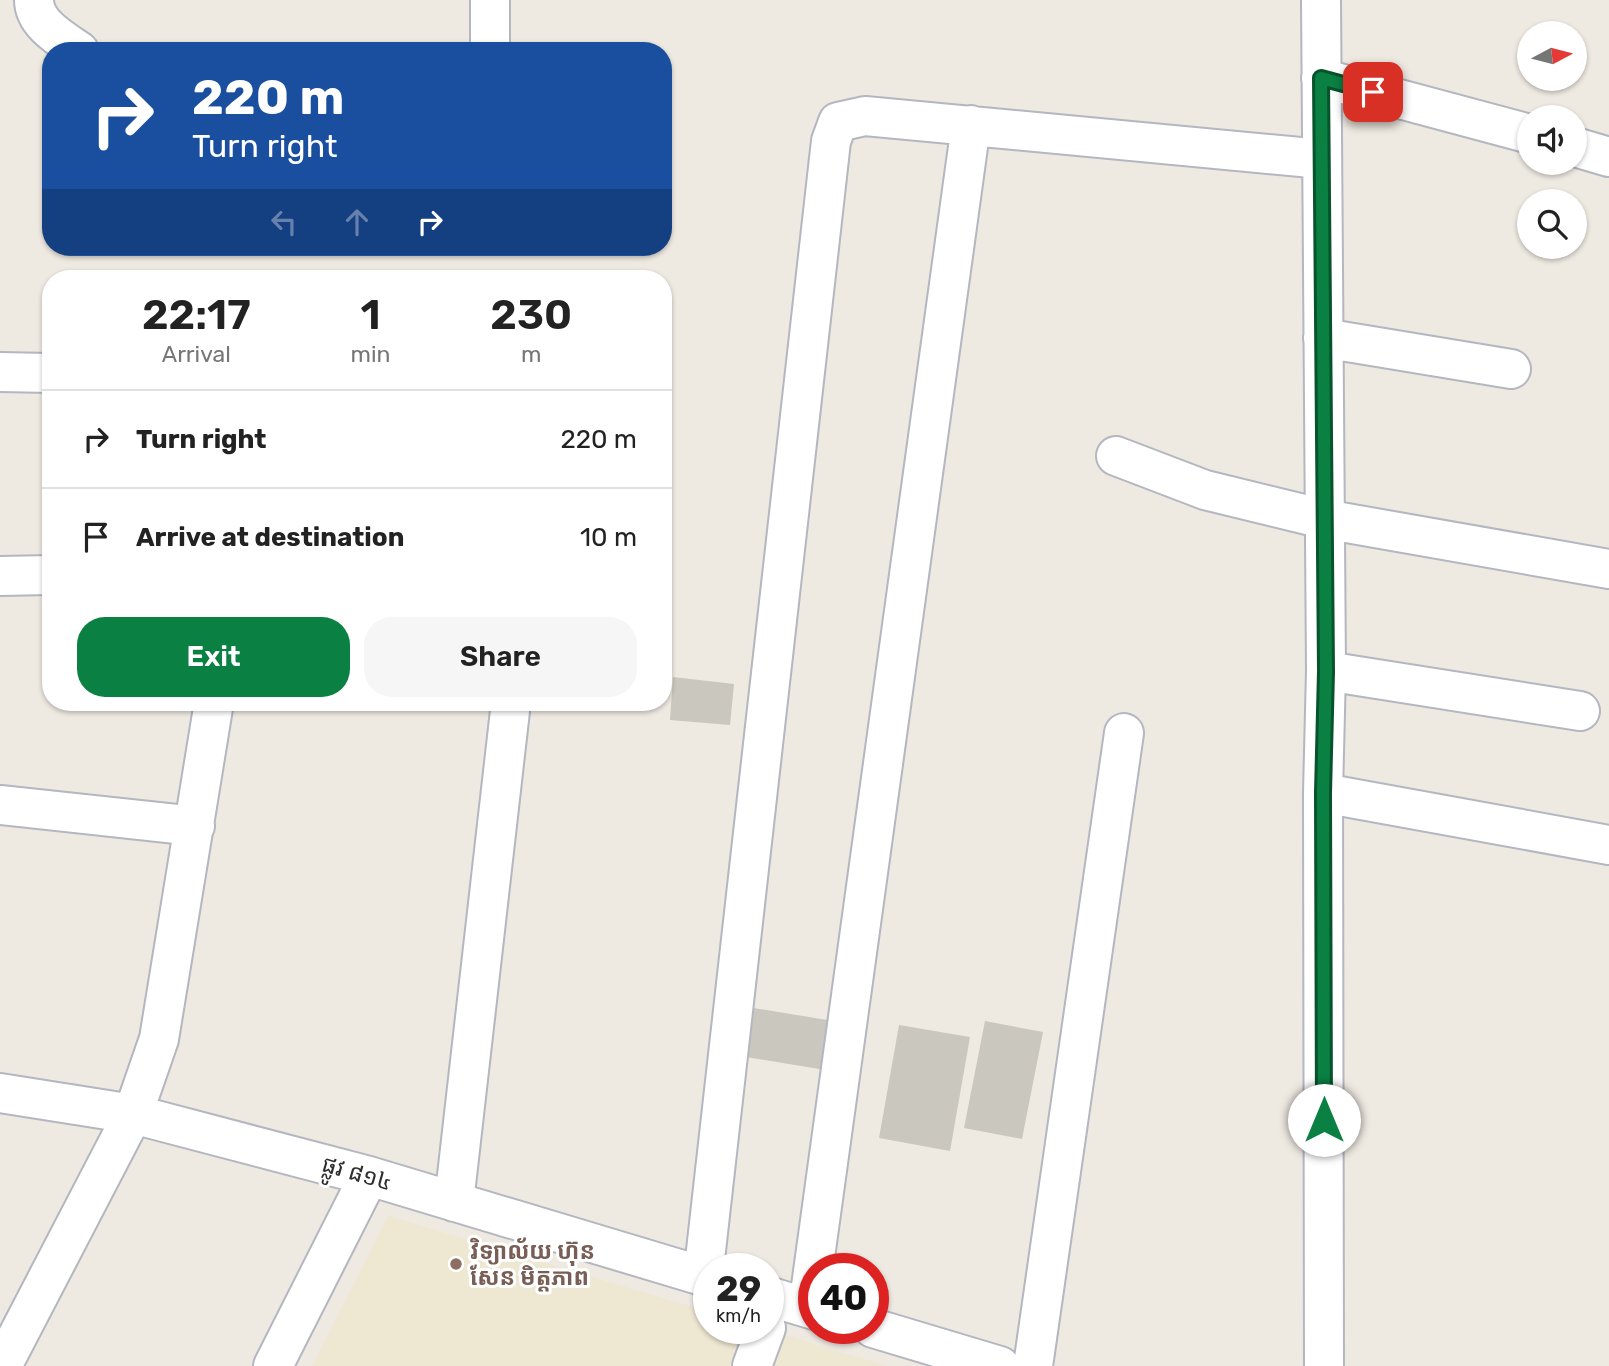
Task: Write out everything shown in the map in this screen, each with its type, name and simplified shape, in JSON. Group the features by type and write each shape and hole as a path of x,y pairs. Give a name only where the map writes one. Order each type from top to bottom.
{"street":[{"path":"34,0 34,6 49,30 66,42"},
{"path":"490,0 490,42"},
{"path":"1321,0 1326,671 1323,793 1324,1366"},
{"path":"1321,78 1517,131"},
{"path":"709,1253 831,141 838,122 865,116 1322,159"},
{"path":"784,1304 971,125"},
{"path":"1587,151 1609,157"},
{"path":"1323,338 1511,369"},
{"path":"0,372 42,373"},
{"path":"1116,456 1205,491 1324,519 1609,569"},
{"path":"0,576 42,575"},
{"path":"1326,671 1580,711"},
{"path":"2,1366 133,1114 159,1039 213,711"},
{"path":"454,1202 510,711"},
{"path":"1034,1366 1124,733"},
{"path":"1323,793 1609,845"},
{"path":"0,805 195,826"},
{"name":"ផ្លូវ ៨១៤","path":"0,1093 133,1114 369,1176 693,1274"},
{"path":"273,1366 369,1176"},
{"path":"889,1333 1000,1366"},
{"path":"752,1366 764,1344"}],"shaded area":[{"name":"វិទ្យាល័យ ហ៊ុន សែន មិត្តភាព","path":"388,1216 693,1307 693,1344 784,1344 784,1335 798,1339 798,1344 815,1344 887,1366 312,1366"}],"building":[{"path":"673,677 734,684 730,725 670,720"},
{"path":"748,1007 833,1021 825,1070 740,1056"},
{"path":"985,1021 1043,1032 1022,1139 964,1128"},
{"path":"899,1025 970,1037 950,1151 879,1138"}],"place":[{"name":"វិទ្យាល័យ ហ៊ុន សែន មិត្តភាព","path":"456,1264"}],"route":[{"path":"1324,1120 1323,793 1326,671 1321,78 1373,92"}]}
